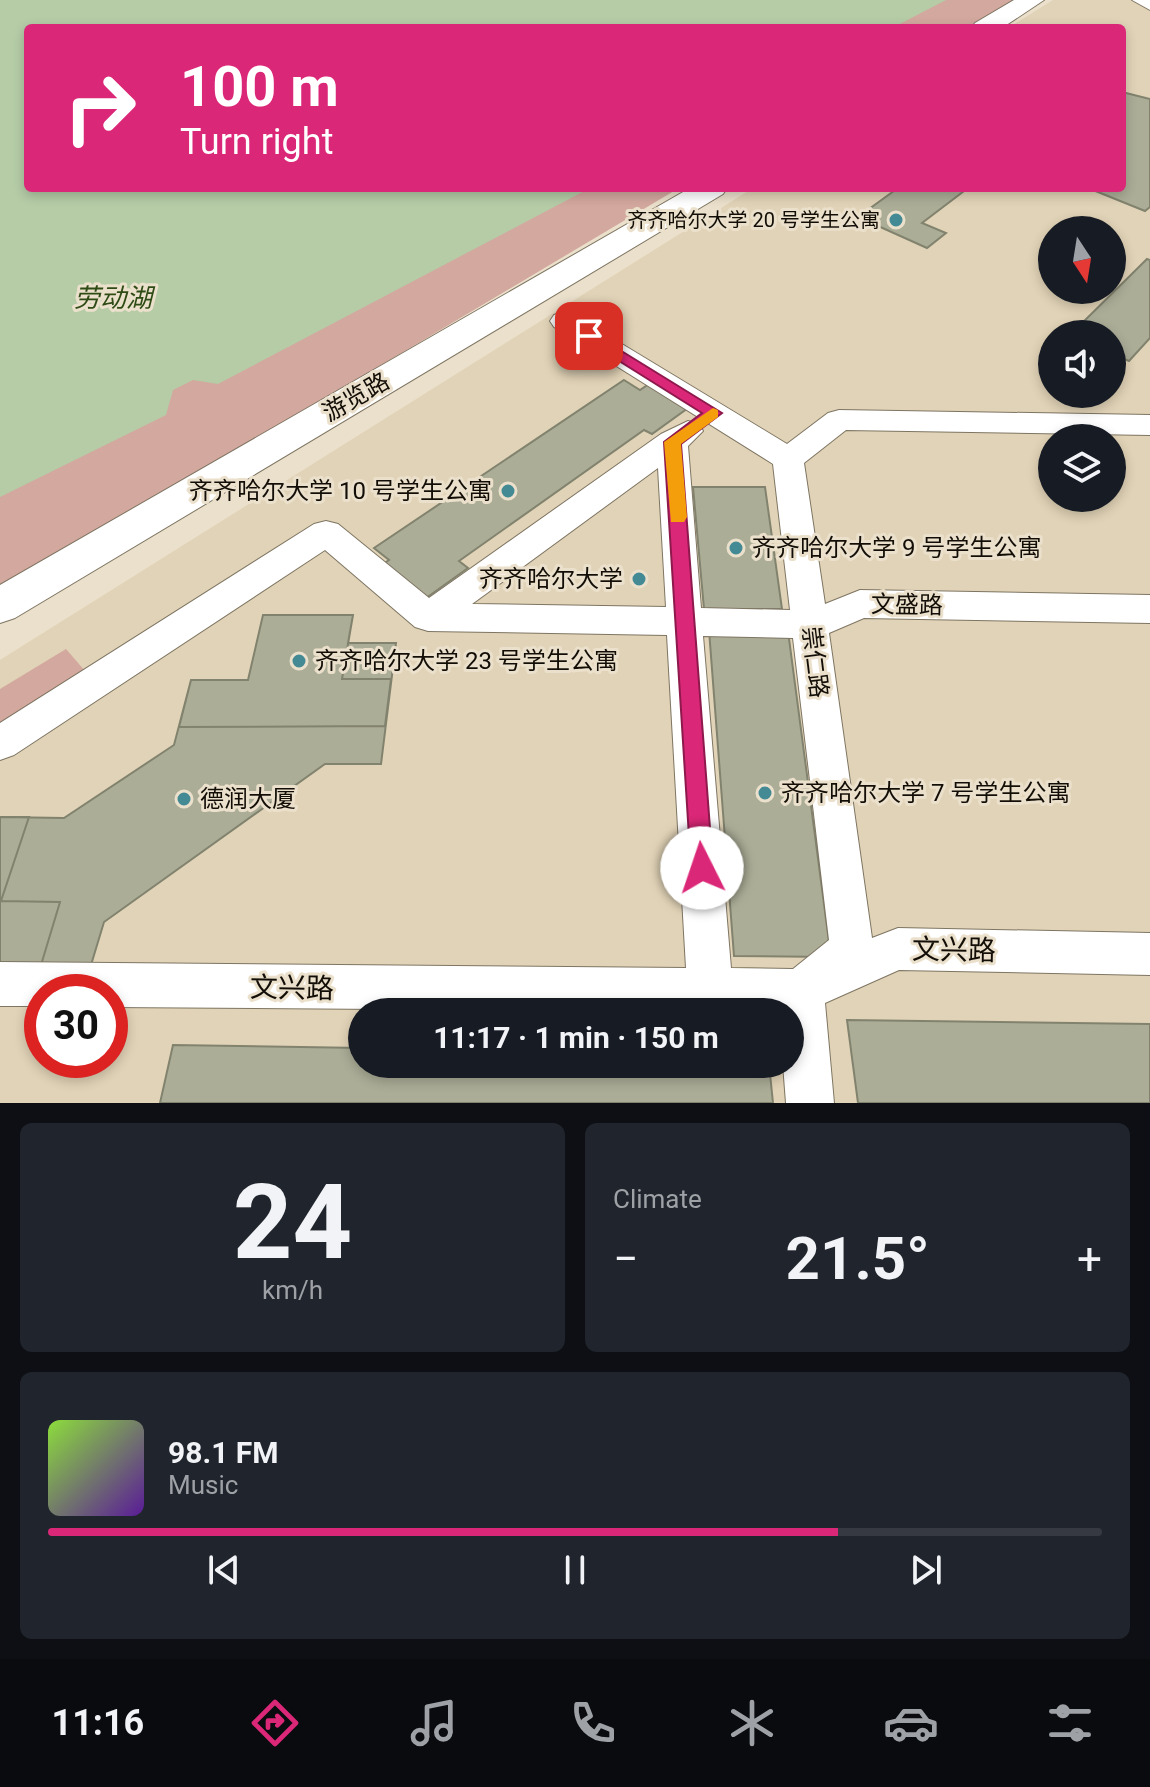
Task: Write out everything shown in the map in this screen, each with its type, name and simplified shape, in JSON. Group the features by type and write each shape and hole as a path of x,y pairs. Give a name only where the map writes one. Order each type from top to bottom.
{"street":[{"path":"991,24 1032,0"},
{"path":"1142,0 1150,4"},
{"name":"游览路","path":"0,606 705,192"},
{"path":"564,321 788,459 839,420 1150,425"},
{"path":"0,743 326,533 428,617 713,413"},
{"path":"672,442 710,991"},
{"name":"崇仁路","path":"788,459 852,949 801,991"},
{"name":"文盛路","path":"428,617 810,624 860,604 1150,609"},
{"name":"文兴路","path":"0,984 801,991 898,949 1150,954"},
{"path":"801,991 810,1103"}],"shaded area":[{"name":"劳动湖","path":"0,0 1018,0 974,24 24,24 24,192 672,192 0,592"},
{"name":"齐齐哈尔大学","path":"1053,0 1150,0 1150,1103 0,1103 0,660 747,192 1126,192 1126,24 1014,24"},
{"path":"66,649 92,679 0,735 0,689"}],"water":[{"name":"劳动湖","path":"0,0 946,0 900,24 24,24 24,192 582,192 218,384 193,380 173,390 166,415 0,497"}],"building":[{"path":"1126,93 1150,99 1150,207 1145,211 1098,192 1126,192"},
{"name":"齐齐哈尔大学 20 号学生公寓","path":"892,192 963,192 922,223 946,233 927,248 858,217"},
{"path":"1147,259 1150,260 1150,338 1129,361 1126,360 1126,320 1085,320 1101,304 1126,304 1126,280"},
{"name":"齐齐哈尔大学 10 号学生公寓","path":"624,380 640,390 649,384 688,408 652,434 644,430 459,561 468,568 422,601 380,566 389,560 374,548"},
{"name":"齐齐哈尔大学 9 号学生公寓","path":"693,487 765,487 782,609 704,609"},
{"name":"齐齐哈尔大学 23 号学生公寓","path":"263,615 353,615 342,679 391,679 385,726 179,727 191,680 248,680"},
{"name":"德润大厦","path":"263,615 353,615 348,643 396,643 381,764 325,764 104,922 91,965 0,965 0,817 64,818 174,745 191,680 248,680"},
{"name":"齐齐哈尔大学 7 号学生公寓","path":"709,630 788,631 831,957 734,956"},
{"path":"0,817 29,817 1,901 60,902 41,965 0,965"},
{"path":"847,1020 1150,1024 1150,1103 858,1103"},
{"path":"173,1045 348,1048 348,1078 770,1078 773,1103 160,1103"}],"slow traffic":[{"path":"678,517 672,442 713,413"}],"place":[{"name":"齐齐哈尔大学 20 号学生公寓","path":"896,220"},
{"name":"齐齐哈尔大学 10 号学生公寓","path":"508,491"},
{"name":"齐齐哈尔大学 9 号学生公寓","path":"736,548"},
{"name":"齐齐哈尔大学","path":"639,579"},
{"name":"齐齐哈尔大学 23 号学生公寓","path":"299,661"},
{"name":"齐齐哈尔大学 7 号学生公寓","path":"765,793"},
{"name":"德润大厦","path":"184,799"}],"route":[{"path":"589,336 713,413 672,442 702,868"}]}
